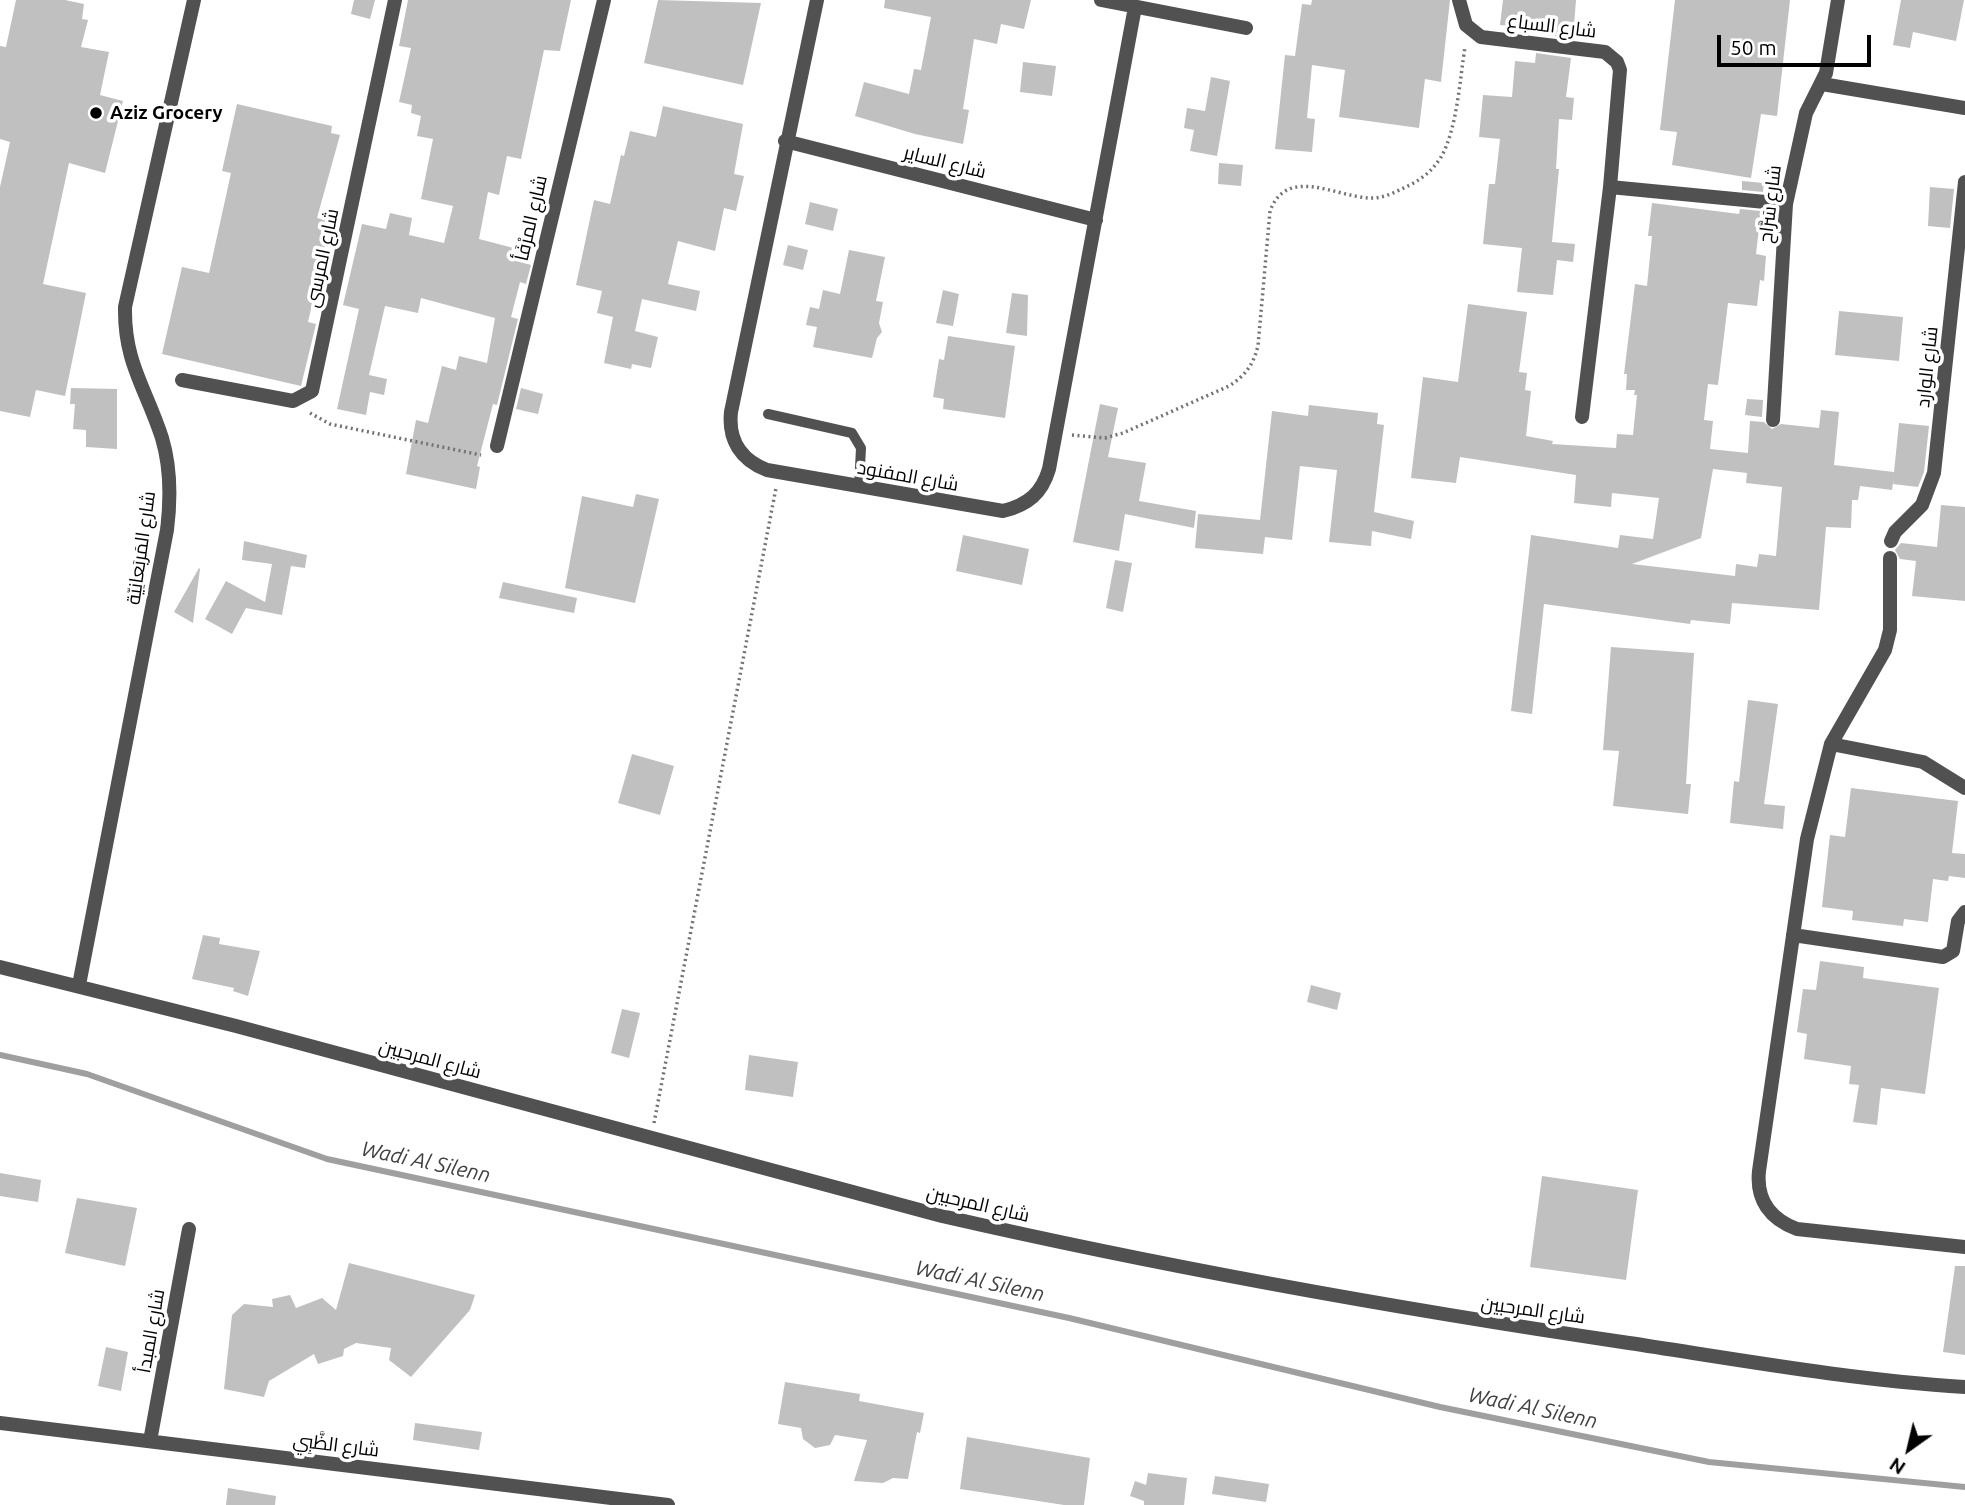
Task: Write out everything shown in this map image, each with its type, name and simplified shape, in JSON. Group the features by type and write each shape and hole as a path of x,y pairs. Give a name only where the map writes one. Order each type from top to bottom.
{"street":[{"name":"شارع المَربَعانِيّة","path":"79,985 171,499 169,468 162,438 126,346 125,307 194,0"},
{"name":"شارع المرسى","path":"300,400 315,384 395,0"},
{"name":"شارع المرْفَأ","path":"497,446 604,0"},
{"name":"شارع المفنود","path":"817,0 785,141 730,422 735,443 748,460 779,473 990,510 1016,508 1028,502 1045,481 1057,432 1135,6"},
{"path":"1101,0 1246,28"},
{"path":"1459,0 1469,28"},
{"name":"شارع سَرَّاح","path":"1773,420 1786,204 1806,113 1822,83 1838,0"},
{"name":"شارع السباع","path":"1469,28 1482,37 1597,51 1612,57 1620,70 1610,187 1582,417"},
{"path":"1822,83 1965,108"},
{"name":"شارع الساير","path":"785,141 1096,220"},
{"name":"شارع الوارد","path":"1891,541 1895,532 1922,505 1934,474 1965,182"},
{"path":"1610,187 1786,204"},
{"path":"182,380 287,401 300,400"},
{"path":"1890,558 1890,630 1885,650 1831,744 1807,839 1759,1171 1762,1200 1776,1218 1797,1228 1965,1247"},
{"path":"1831,744 1923,762 1965,788"},
{"path":"1793,935 1942,957 1950,954 1955,947 1958,921 1965,912"},
{"name":"شارع المرحبين","path":"0,967 79,985 942,1216 1038,1238 1435,1314 1835,1374 1965,1387"},
{"name":"شارع المبدأ","path":"150,1441 189,1229"},
{"name":"شارع الظَّبِي","path":"0,1423 668,1505"}],"lane":[{"path":"768,414 852,433 861,449 859,487"}],"path":[{"path":"1057,432 1105,438 1123,433 1244,377 1254,363 1258,346 1270,211 1275,198 1285,189 1298,185 1372,199 1386,196 1422,179 1438,162 1448,141 1469,28"},
{"path":"300,400 317,418 336,425 485,455 497,446"},
{"path":"651,1139 779,473"}],"building":[{"path":"16,0 65,0 84,4 82,19 88,20 81,47 109,52 100,95 123,101 105,173 69,163 43,284 86,293 65,396 36,390 30,417 0,411 0,187 10,142 0,139 0,46 6,47"},
{"path":"354,0 375,0 370,19 351,14"},
{"path":"408,0 571,0 560,51 544,50 521,159 507,156 499,195 488,192 479,239 525,251 522,262 531,265 526,284 520,282 511,317 518,319 497,405 493,404 477,466 480,467 476,489 406,474 416,420 428,423 442,366 456,370 459,356 487,363 495,318 421,298 418,313 385,306 369,375 387,379 384,395 370,392 366,415 337,409 359,309 343,305 362,224 386,229 390,213 412,218 409,235 444,243 453,206 421,199 433,139 417,136 421,116 411,113 412,105 399,102 411,48 399,46"},
{"path":"658,0 761,3 743,85 644,63"},
{"path":"885,0 1031,0 1024,29 1001,24 997,44 974,39 963,109 969,110 963,144 915,134 855,116 864,82 909,94 914,69 921,70 931,17 884,8"},
{"path":"1312,0 1450,0 1441,82 1425,79 1419,128 1339,117 1345,70 1312,65 1307,118 1315,119 1312,152 1275,149 1285,55 1295,56 1302,4 1311,5"},
{"path":"1503,0 1576,0 1573,38 1538,34 1539,28 1500,25"},
{"path":"1675,0 1790,0 1777,116 1761,114 1751,178 1672,165 1677,132 1660,130"},
{"path":"1901,0 1964,0 1956,41 1913,32 1910,48 1893,45"},
{"path":"1536,53 1571,58 1566,97 1574,98 1572,120 1559,119 1556,169 1559,169 1552,242 1575,244 1573,262 1557,260 1553,295 1517,292 1522,248 1483,244 1489,184 1495,184 1500,139 1479,137 1483,95 1512,97 1515,61 1535,63"},
{"path":"1023,62 1056,66 1052,96 1020,92"},
{"path":"1211,77 1230,81 1217,156 1190,151 1194,130 1184,128 1187,108 1205,111"},
{"path":"237,104 332,126 331,133 340,135 317,218 331,221 308,322 316,324 301,386 162,354 182,267 209,273 231,173 222,171"},
{"path":"663,106 743,124 734,174 744,176 736,211 724,208 715,251 678,241 668,284 700,291 696,311 642,299 635,331 658,337 651,368 632,364 631,369 604,363 613,317 597,313 602,291 576,285 594,200 610,204 621,155 624,156 630,131 656,137"},
{"path":"1219,163 1243,165 1241,186 1218,184"},
{"path":"1742,181 1764,183 1763,192 1742,190"},
{"path":"1930,187 1954,189 1950,228 1928,226"},
{"path":"810,202 838,209 833,231 805,224"},
{"path":"1652,203 1739,214 1740,209 1761,211 1756,254 1766,256 1764,281 1760,280 1757,306 1728,303 1718,385 1708,384 1704,420 1713,421 1710,449 1748,453 1750,421 1764,422 1772,429 1781,424 1819,428 1821,410 1839,412 1834,465 1894,472 1899,423 1929,426 1924,472 1918,487 1893,484 1894,475 1892,490 1860,486 1858,500 1852,500 1851,528 1826,527 1819,610 1732,603 1730,624 1691,620 1690,624 1544,604 1532,714 1511,711 1531,535 1618,548 1620,535 1653,539 1659,498 1612,493 1611,507 1574,503 1576,475 1460,457 1456,483 1411,478 1423,377 1458,382 1468,304 1527,312 1519,372 1527,373 1525,390 1531,391 1526,436 1553,441 1552,444 1616,448 1617,434 1633,435 1637,395 1634,395 1635,390 1626,390 1627,374 1624,374 1635,284 1647,286 1652,236 1648,236","holes":["1713,469 1747,473 1746,483 1782,487 1776,556 1759,554 1757,567 1736,564 1735,576 1632,564 1701,538"]},
{"path":"788,245 808,250 803,270 783,265"},
{"path":"849,250 885,257 876,301 883,302 879,323 882,332 877,338 872,358 813,347 817,327 806,325 810,307 819,309 823,290 840,294"},
{"path":"943,290 959,294 953,326 936,323"},
{"path":"1012,293 1028,295 1027,336 1006,333"},
{"path":"1839,311 1903,317 1899,361 1835,355"},
{"path":"948,336 1015,346 1005,418 943,409 944,399 933,397 939,359 944,360"},
{"path":"71,388 117,389 117,449 86,447 86,430 73,429 75,404 70,404"},
{"path":"521,388 543,394 538,414 516,409"},
{"path":"1747,399 1763,400 1762,417 1745,415"},
{"path":"1100,404 1118,408 1108,457 1146,463 1139,501 1196,511 1194,528 1125,514 1119,551 1073,542"},
{"path":"1309,405 1378,413 1377,424 1384,425 1374,512 1414,521 1411,539 1372,531 1371,546 1329,542 1337,470 1300,466 1292,540 1265,537 1263,554 1195,548 1198,514 1260,520 1272,411 1308,416"},
{"path":"636,494 659,499 635,603 565,588 582,496 633,507"},
{"path":"1941,505 1965,507 1965,601 1912,596 1916,561 1900,559 1895,550 1901,543 1937,547"},
{"path":"963,535 1029,549 1022,585 956,571"},
{"path":"244,541 307,555 305,568 291,566 282,615 246,608 232,634 205,619 226,581 265,602 272,564 242,560"},
{"path":"1115,560 1132,563 1123,612 1106,608"},
{"path":"200,569 193,623 174,612"},
{"path":"503,582 577,598 574,613 499,598"},
{"path":"1611,647 1694,653 1686,784 1691,784 1688,814 1613,806 1619,751 1603,750"},
{"path":"1748,700 1778,704 1764,804 1785,806 1783,829 1730,823 1734,781 1739,782"},
{"path":"632,754 674,766 660,815 618,803"},
{"path":"1851,788 1958,801 1952,853 1965,854 1965,878 1949,876 1948,881 1933,879 1928,922 1904,919 1903,926 1852,920 1853,911 1822,907 1830,835 1845,837"},
{"path":"203,935 220,938 219,944 260,951 248,996 233,991 234,988 192,979"},
{"path":"1820,961 1864,967 1863,978 1939,988 1925,1094 1881,1088 1877,1125 1853,1122 1859,1085 1849,1084 1851,1066 1804,1059 1807,1034 1797,1032 1803,989 1816,990"},
{"path":"1311,985 1341,993 1337,1010 1307,1002"},
{"path":"622,1009 640,1013 629,1058 611,1053"},
{"path":"749,1055 798,1062 793,1097 745,1090"},
{"path":"0,1173 41,1180 38,1202 0,1196"},
{"path":"1542,1176 1638,1190 1626,1280 1530,1267"},
{"path":"77,1198 137,1208 125,1266 65,1253"},
{"path":"349,1263 475,1295 470,1310 411,1377 389,1360 391,1348 356,1343 344,1349 343,1356 318,1364 314,1354 269,1381 264,1397 224,1389 232,1315 244,1304 273,1307 272,1299 290,1295 296,1308 322,1298 336,1310"},
{"path":"1955,1266 1965,1266 1965,1355 1943,1352"},
{"path":"106,1347 128,1352 121,1391 98,1386"},
{"path":"785,1382 860,1394 859,1401 924,1413 920,1433 917,1432 908,1479 893,1478 883,1483 854,1481 867,1440 835,1435 830,1445 815,1448 803,1439 801,1428 778,1424"},
{"path":"415,1423 482,1432 479,1450 413,1440"},
{"path":"967,1437 1090,1458 1084,1505 1064,1505 960,1489"},
{"path":"1148,1473 1187,1478 1184,1505 1144,1505 1144,1501 1130,1496 1135,1481 1146,1485"},
{"path":"1215,1476 1269,1484 1266,1502 1212,1494"},
{"path":"228,1488 276,1496 275,1505 226,1505"}],"waterway":[{"name":"Wadi Al Silenn","path":"0,1055 87,1074 327,1159 1069,1318 1440,1407 1709,1462 1965,1487"}],"place":[{"name":"Aziz Grocery","path":"96,113"}]}
